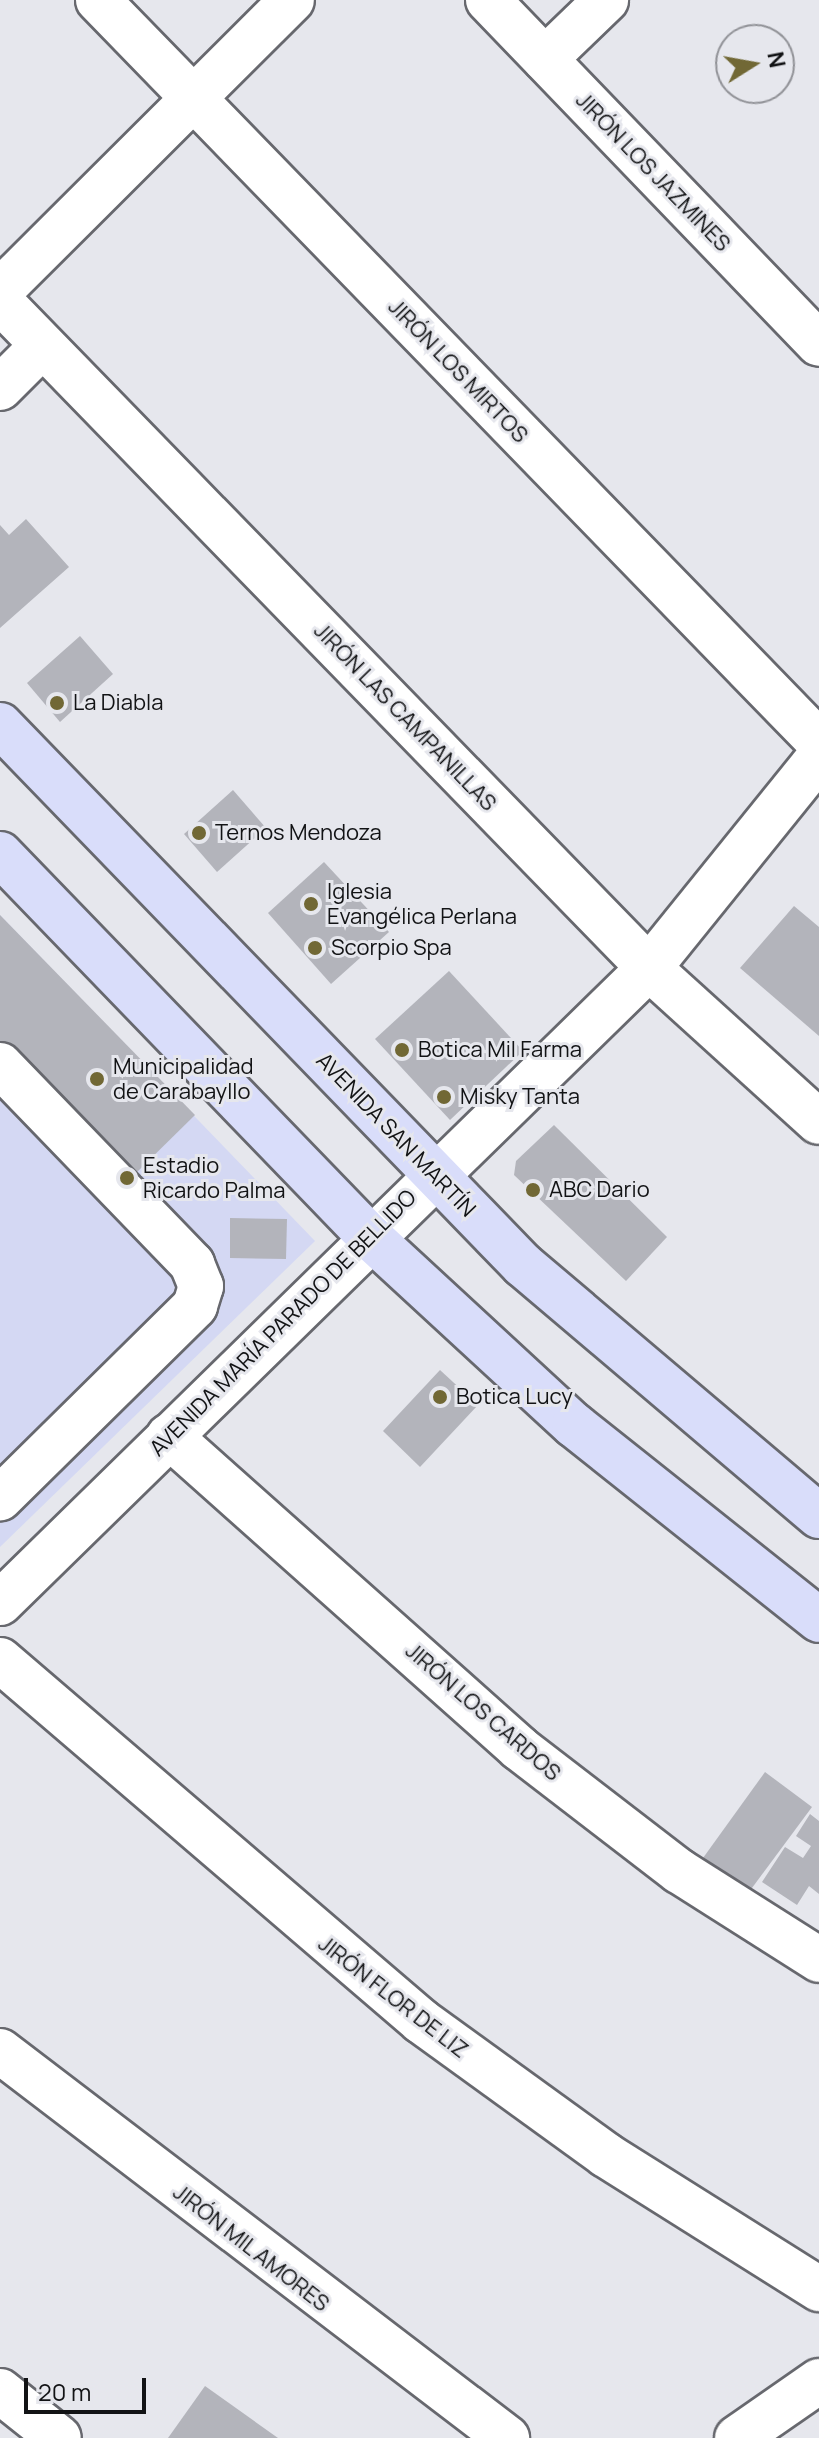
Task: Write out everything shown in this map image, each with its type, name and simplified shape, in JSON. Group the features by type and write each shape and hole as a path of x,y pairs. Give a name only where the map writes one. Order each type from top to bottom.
{"main road":[{"name":"AVENIDA SAN MARTÍN","path":"0,725 433,1175 627,1359 819,1516"},
{"path":"0,854 370,1237 574,1425 819,1620"}],"street":[{"name":"JIRÓN LOS MIRTOS","path":"98,0 819,742"},
{"path":"0,291 292,0"},
{"name":"JIRÓN LOS JAZMINES","path":"488,0 819,344"},
{"path":"545,59 606,0"},
{"name":"JIRÓN LAS CAMPANILLAS","path":"0,301 649,968 819,1122"},
{"path":"0,388 42,346"},
{"name":"AVENIDA MARÍA PARADO DE BELLIDO","path":"0,1603 433,1175 649,968 819,757"},
{"path":"0,1065 192,1264 201,1286 195,1306 0,1498"},
{"name":"JIRÓN LOS CARDOS","path":"169,1436 519,1748 679,1871 819,1960"},
{"name":"JIRÓN FLOR DE LIZ","path":"0,1660 319,1941 421,2021 606,2155 819,2289"},
{"name":"JIRÓN MIL AMORES","path":"0,2051 507,2438"},
{"path":"737,2438 819,2381"},
{"path":"0,2391 59,2438"}],"shaded area":[{"name":"Estadio Ricardo Palma","path":"0,915 315,1241 0,1547"}],"building":[{"path":"26,519 69,567 0,628 0,525 9,535"},
{"path":"80,636 113,674 60,722 27,683"},
{"path":"233,790 266,828 217,872 184,834"},
{"path":"324,862 389,932 331,984 268,913"},
{"path":"794,906 819,927 819,1036 740,968"},
{"name":"Municipalidad de Carabayllo","path":"0,915 195,1115 132,1177 0,1042"},
{"path":"449,971 523,1051 450,1120 375,1039"},
{"path":"554,1125 667,1237 626,1281 514,1175 516,1161"},
{"path":"230,1218 287,1219 286,1259 230,1258"},
{"path":"440,1370 478,1405 420,1467 383,1431"},
{"path":"765,1772 812,1807 749,1892 703,1858"},
{"path":"810,1814 819,1821 819,1894 809,1886 797,1905 762,1882 785,1847 803,1858 811,1846 796,1836"},
{"path":"205,2386 278,2438 168,2438"}],"place":[{"name":"La Diabla","path":"57,703"},
{"name":"Ternos Mendoza","path":"199,833"},
{"name":"Iglesia Evangélica Perlana","path":"311,904"},
{"name":"Scorpio Spa","path":"315,948"},
{"name":"Botica Mil Farma","path":"402,1050"},
{"name":"Municipalidad de Carabayllo","path":"97,1079"},
{"name":"Misky Tanta","path":"444,1097"},
{"name":"Estadio Ricardo Palma","path":"127,1178"},
{"name":"ABC Dario","path":"533,1190"},
{"name":"Botica Lucy","path":"440,1397"}]}
